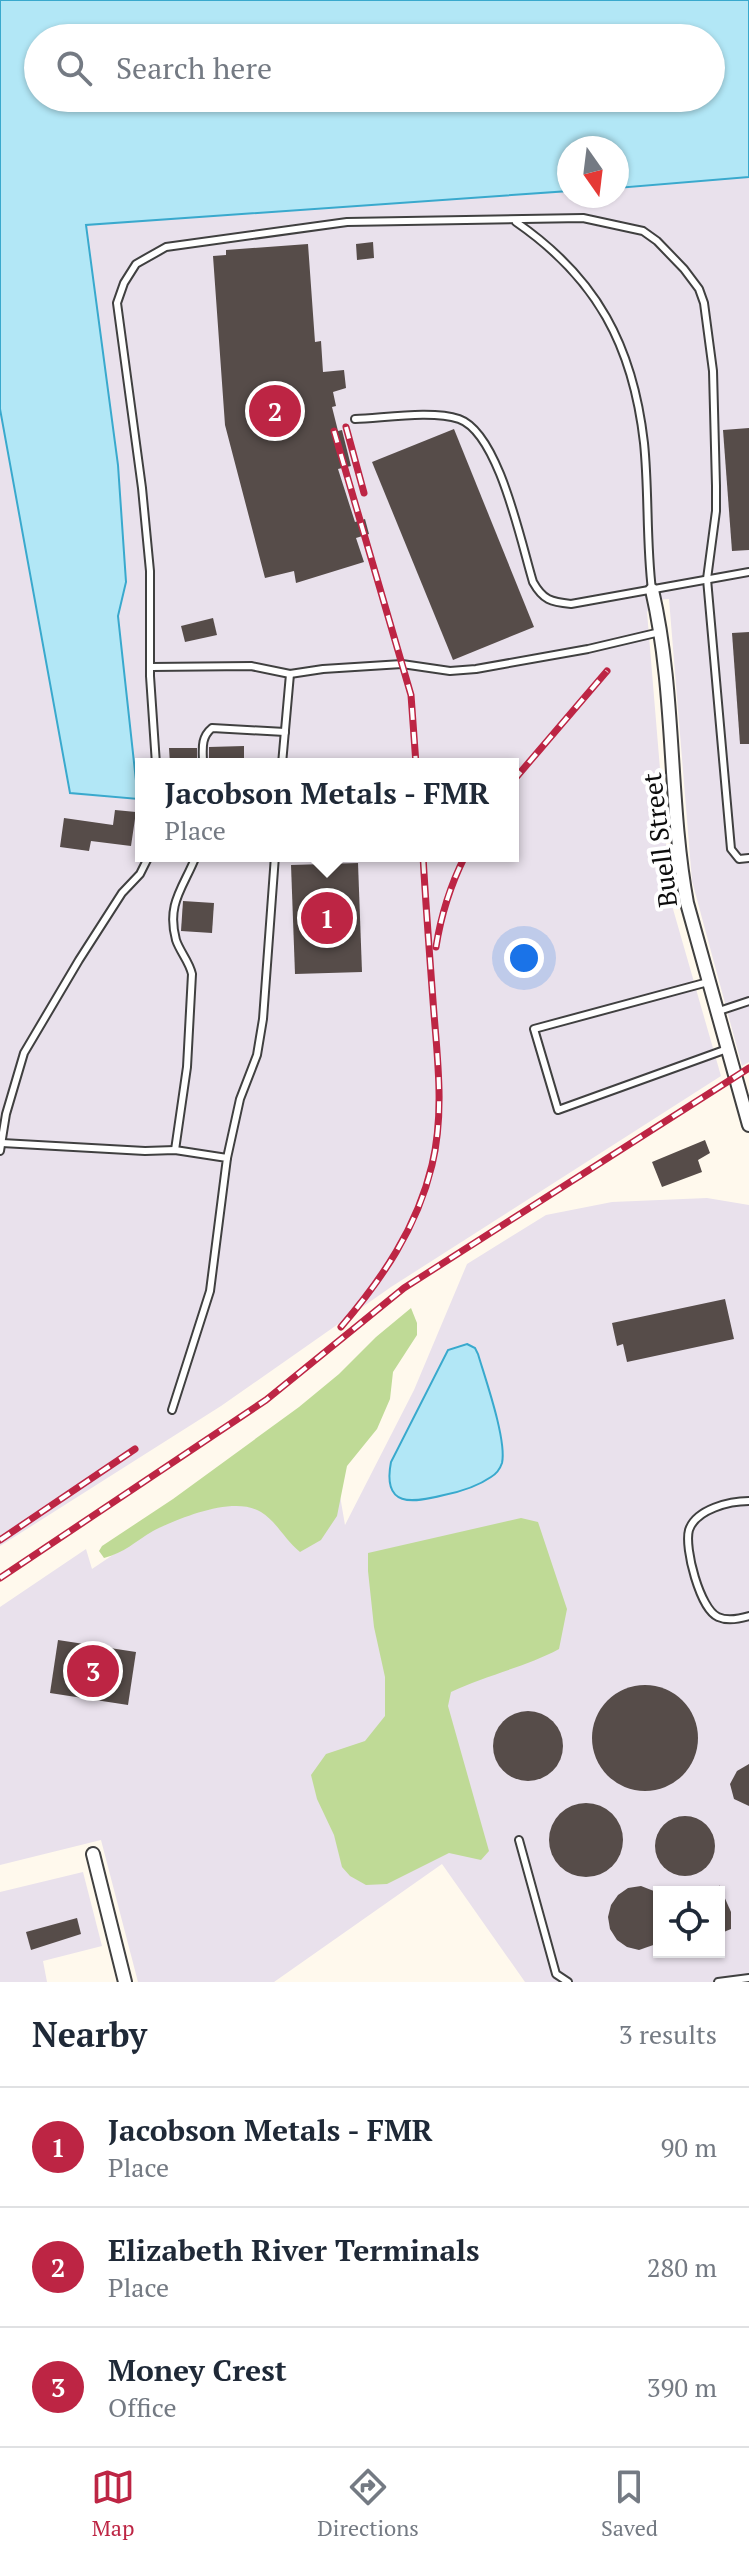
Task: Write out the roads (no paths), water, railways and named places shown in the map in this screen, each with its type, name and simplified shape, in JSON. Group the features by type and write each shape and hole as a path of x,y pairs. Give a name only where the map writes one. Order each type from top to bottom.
{"street":[{"name":"Buell Street","path":"652,590 660,632 680,868 716,1012 745,1093 749,1125"},
{"path":"93,1854 125,1982"}],"lane":[{"path":"156,758 150,571 117,303 124,283 136,264 166,247 347,222 583,218 643,231 672,255 699,289 704,303 713,371 716,511 707,579 731,849 739,859 749,858"},
{"path":"514,220 572,269 608,318 624,349 639,405 644,445 652,590"},
{"path":"355,419 426,416 455,418 469,423 483,437 494,457 533,582 540,595 550,602 571,604 749,572"},
{"path":"151,667 251,666 290,674 402,664 450,671 588,649 660,632"},
{"path":"283,758 290,674"},
{"path":"203,758 205,733 212,728 285,732"},
{"path":"146,862 140,874 122,893 39,1025 16,1077 2,1126 1,1147 175,1150 227,1158"},
{"path":"175,1150 187,1067 192,974 177,944 173,903 194,862"},
{"path":"172,1410 210,1291 227,1158 240,1099 257,1055 263,1019 275,862"},
{"path":"708,982 534,1029 558,1110 727,1049"},
{"path":"716,1012 749,1001"},
{"path":"749,1501 740,1501 703,1514 690,1528 689,1541 697,1584 706,1607 715,1616 728,1619 749,1616"},
{"path":"519,1840 556,1974 568,1982"},
{"path":"718,1982 749,1978"}],"water":[{"path":"0,0 749,0 749,177 629,187 629,136 557,136 557,192 86,225 118,465 126,582 118,616 135,772 135,799 70,793 0,409"},
{"path":"467,1344 475,1348 478,1354 494,1409 503,1453 501,1465 491,1477 462,1490 421,1500 402,1499 391,1488 391,1462 448,1350"}],"railway":[{"path":"346,427 364,493"},
{"path":"334,431 411,695 416,758"},
{"path":"519,774 607,671"},
{"path":"341,1327 396,1252 417,1210 436,1146 438,1070 423,862"},
{"path":"436,947 447,901 462,862"},
{"path":"0,1578 266,1400 404,1288 749,1068"},
{"path":"0,1540 135,1449"}],"place":[{"name":"Elizabeth River Terminals","path":"275,411"},
{"name":"Jacobson Metals - FMR","path":"327,918"},
{"name":"Money Crest","path":"93,1671"}]}
